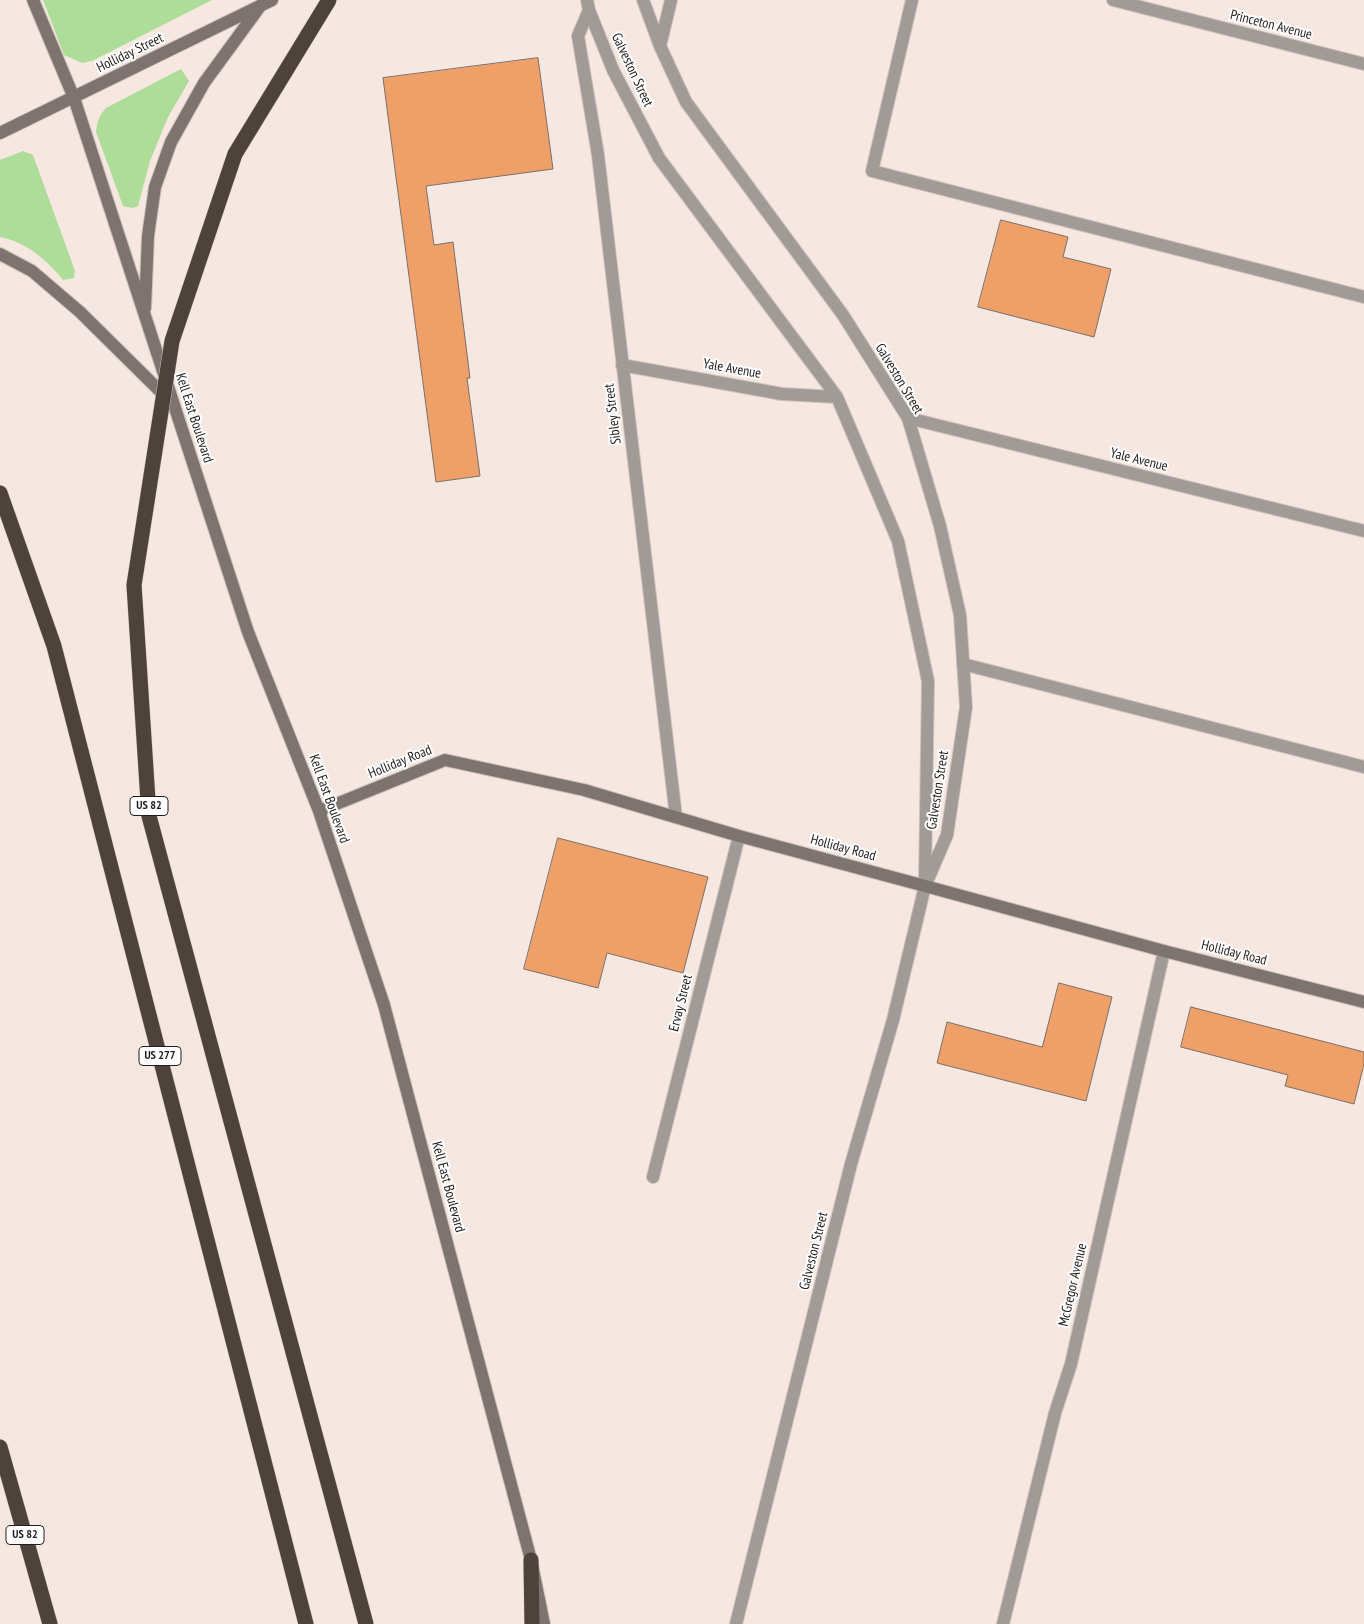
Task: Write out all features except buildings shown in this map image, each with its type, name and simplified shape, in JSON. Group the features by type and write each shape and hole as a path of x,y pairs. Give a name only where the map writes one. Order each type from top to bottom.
{"highway":[{"name":"US 82","path":"329,0 235,154 172,341 134,585 149,816 366,1624"},
{"name":"US 277","path":"0,493 54,646 306,1624"},
{"name":"US 82","path":"0,1447 50,1624"},
{"path":"531,1560 532,1624"}],"main road":[{"name":"Kell East Boulevard","path":"33,0 74,98 248,632 319,810 384,1005 531,1560 544,1624"},
{"name":"Holliday Street","path":"0,133 267,3"},
{"path":"144,315 148,236 155,187 171,142 204,84 267,3"},
{"path":"0,254 32,271 80,312 174,405"},
{"name":"Holliday Road","path":"319,810 445,760 584,790 739,836 1164,951 1364,1002"}],"street":[{"name":"Galveston Street","path":"643,0 660,46 686,102 843,315 908,418 944,543 960,615 966,707 947,835 925,886 893,1020 851,1164 736,1624"},
{"path":"660,46 671,0"},
{"path":"912,0 872,171 1364,297"},
{"name":"Princeton Avenue","path":"1113,0 1364,64"},
{"name":"Galveston Street","path":"588,5 613,70 659,158 836,398 898,541 928,681 925,886"},
{"name":"Sibley Street","path":"588,5 578,36 598,155 676,818"},
{"name":"Yale Avenue","path":"622,365 782,394 836,398"},
{"name":"Yale Avenue","path":"908,418 1364,531"},
{"path":"963,664 1364,767"},
{"name":"Ervay Street","path":"652,1177 739,836"},
{"name":"McGregor Avenue","path":"1003,1624 1055,1413 1071,1364 1164,951"}],"green space":[{"path":"43,0 212,0 92,61 82,63 64,55"},
{"path":"181,69 189,81 168,117 150,161 138,206 133,208 123,206 96,132 99,119 106,108"},
{"path":"23,151 33,155 75,271 74,278 63,280 35,253 19,243 0,237 0,160"}]}
